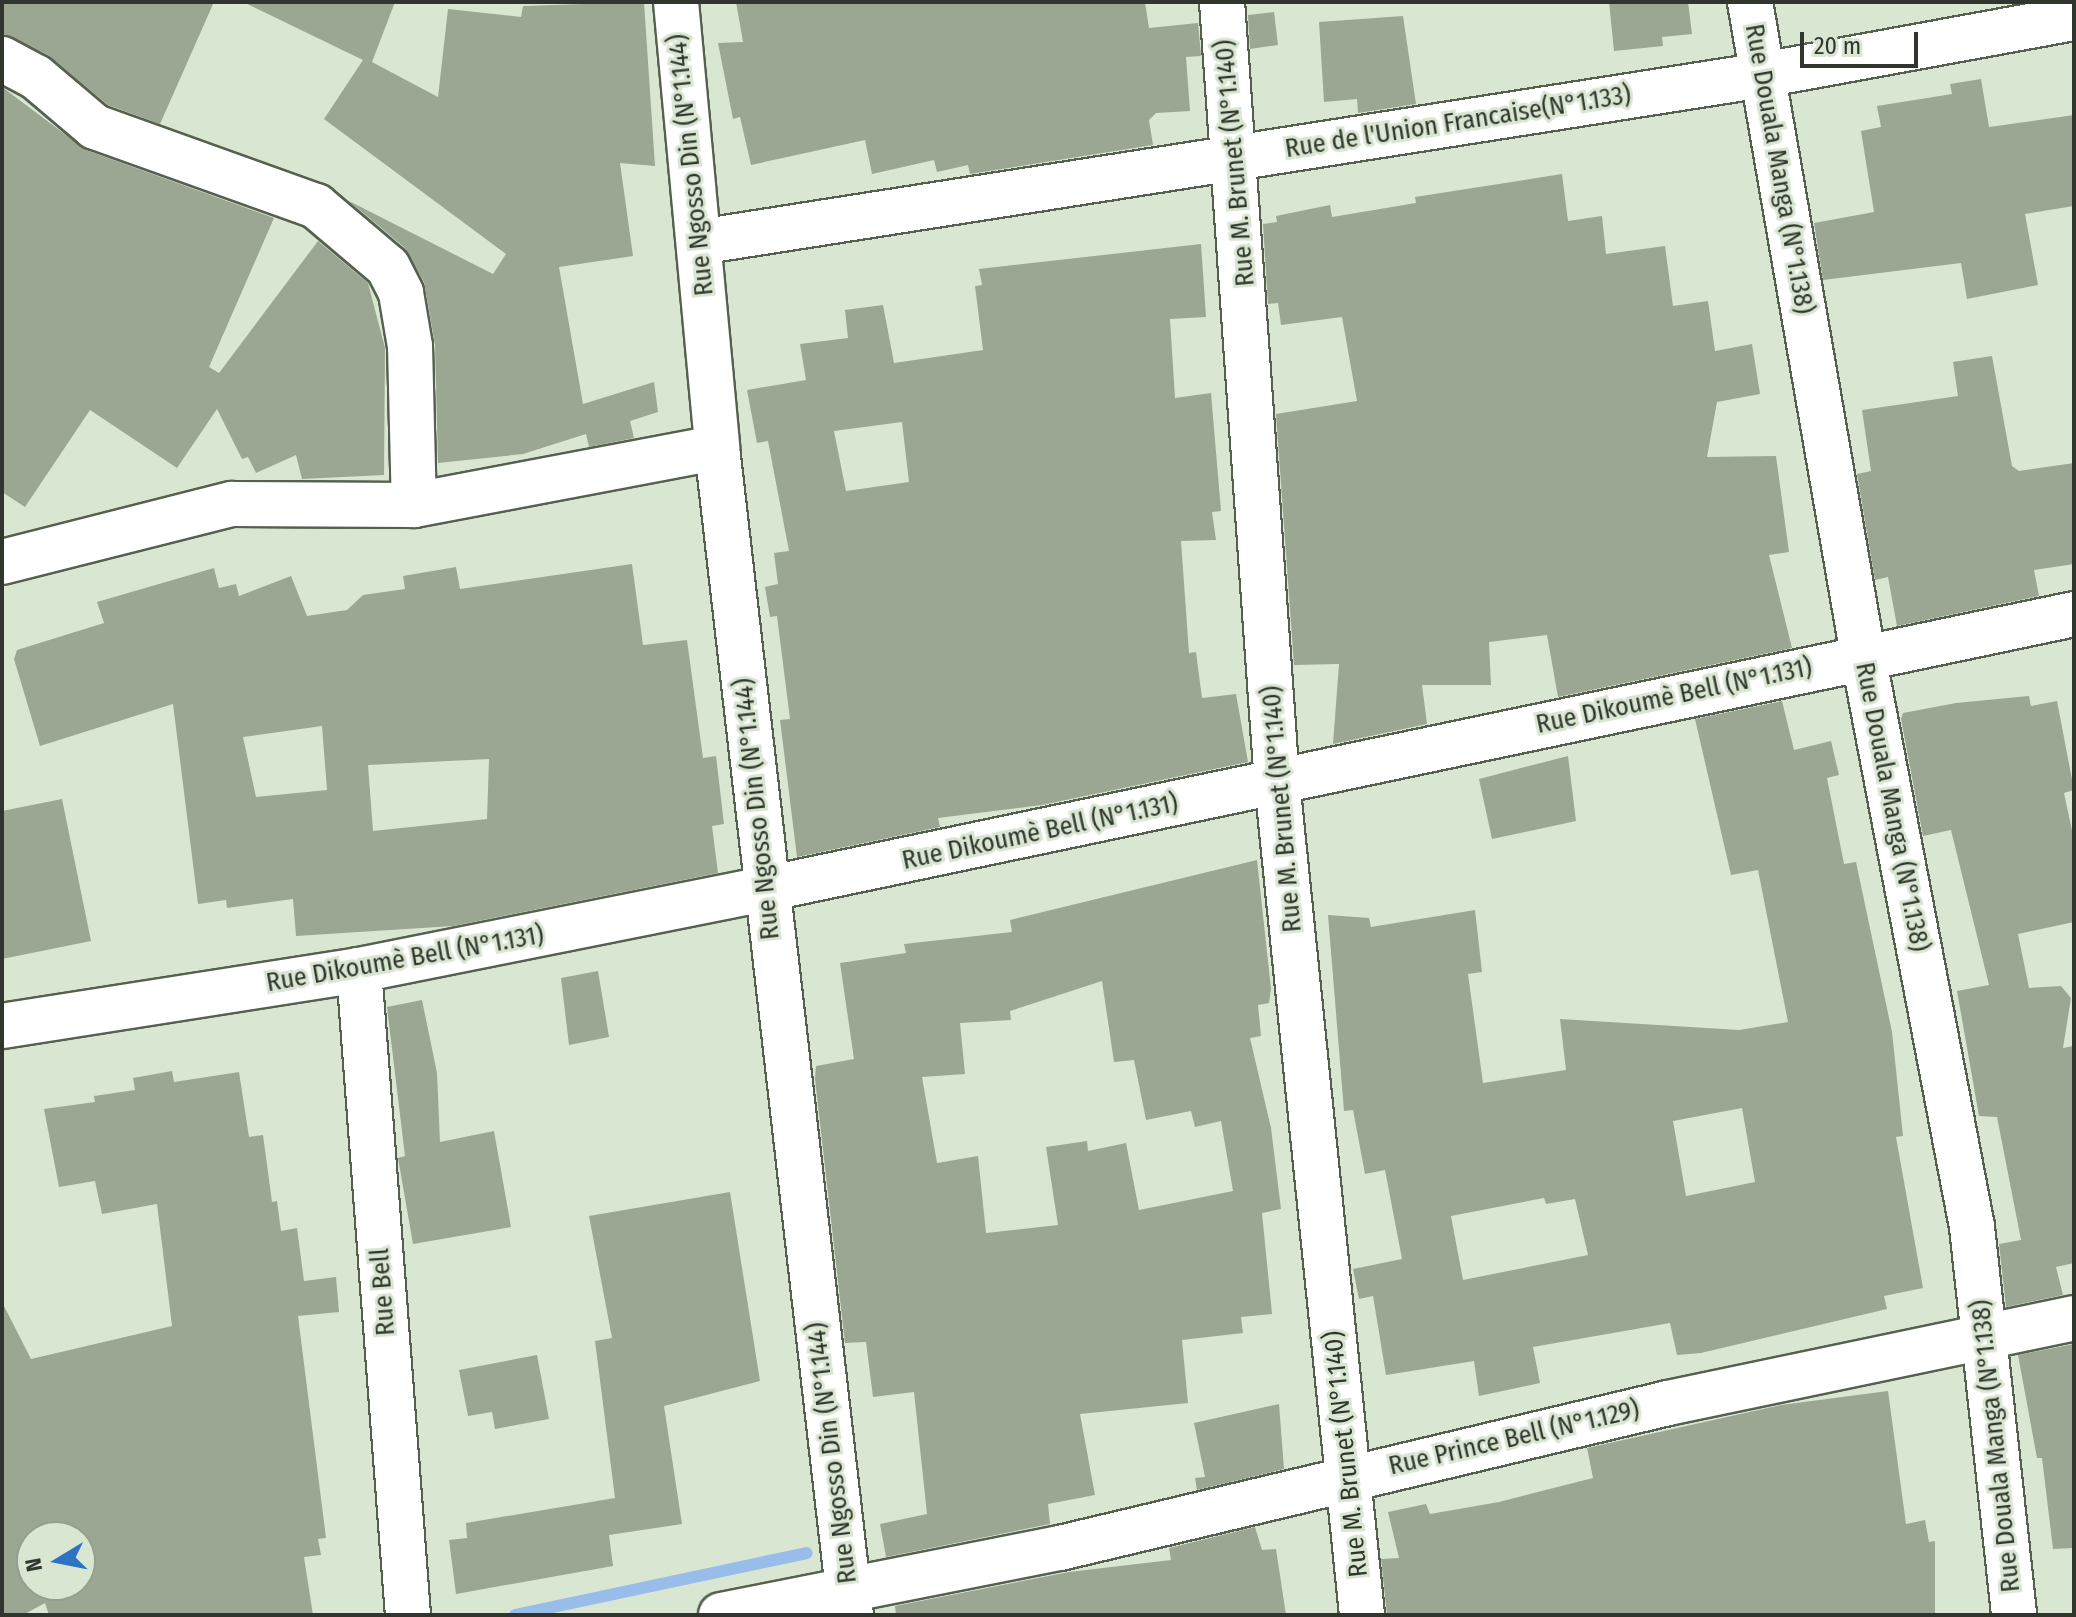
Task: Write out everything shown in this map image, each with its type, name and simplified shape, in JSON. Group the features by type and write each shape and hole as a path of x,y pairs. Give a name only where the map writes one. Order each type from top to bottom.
{"street":[{"name":"Rue Ngosso Din (N°1.144)","path":"676,2 717,448 849,1604"},
{"name":"Rue M. Brunet (N°1.140)","path":"1222,2 1237,156 1277,782 1362,1615"},
{"name":"Rue Douala Manga (N°1.138)","path":"1750,2 1863,655 1972,1227 2014,1615"},
{"name":"Rue de l'Union Francaise(N°1.133)","path":"699,242 1763,75 2074,18"},
{"path":"2,59 36,77 95,127 316,206 388,267 401,293 410,346 414,505"},
{"path":"2,562 232,504 414,505 717,448"},
{"name":"Rue Dikoumè Bell (N°1.131)","path":"2,1026 359,970 766,889 1863,655 2074,614"},
{"name":"Rue Bell","path":"359,970 408,1615"},
{"name":"Rue Prince Bell (N°1.129)","path":"721,1615 849,1604 1349,1476 2074,1318"}],"building":[{"path":"2,2 214,2 160,124 108,105 48,55 2,34"},
{"path":"243,2 395,2 372,62 438,97 448,9 521,17 523,6 644,2 655,166 620,163 633,256 559,267 583,404 654,382 658,412 630,421 634,438 589,447 586,434 523,454 438,463 435,345 424,282 405,248 349,201 493,274 506,254 324,119 363,60"},
{"path":"736,2 1145,2 1149,28 1198,23 1201,56 1186,57 1190,111 1156,113 1149,120 1153,145 970,174 968,165 937,172 934,160 872,174 865,140 751,165 740,117 733,119 718,43 743,42"},
{"path":"1609,2 1688,2 1692,34 1662,37 1663,46 1614,51"},
{"path":"1274,12 1278,45 1250,49 1248,15"},
{"path":"1403,16 1416,104 1358,113 1357,99 1324,102 1319,22"},
{"path":"1981,79 1989,127 2074,115 2074,206 2025,214 2038,285 1967,299 1961,263 1823,280 1814,223 1874,212 1861,131 1881,127 1877,106 1952,94 1950,84"},
{"path":"2,87 86,150 274,218 209,367 219,373 318,241 368,283 385,348 384,475 302,479 296,455 256,473 248,457 242,459 217,409 177,468 90,410 25,507 2,492"},
{"path":"1562,174 1568,221 1602,216 1606,254 1665,246 1673,306 1708,301 1715,351 1752,344 1760,394 1717,402 1707,457 1776,456 1789,552 1769,555 1792,648 1558,697 1547,635 1489,642 1491,685 1422,685 1427,724 1333,744 1339,664 1294,665 1276,414 1357,401 1342,317 1281,325 1278,303 1268,304 1263,224 1277,222 1276,216 1330,205 1332,217 1416,203 1415,197"},
{"path":"1201,244 1206,317 1170,319 1175,398 1211,393 1221,511 1212,512 1216,540 1181,541 1189,653 1196,652 1202,698 1236,694 1248,762 1042,805 938,818 940,827 797,857 780,720 790,719 777,616 770,617 765,587 778,584 774,553 789,551 768,441 757,443 747,390 806,380 800,344 848,338 845,310 883,305 894,363 983,350 975,286 982,285 979,269","holes":["902,422 909,482 846,491 834,431"]},
{"path":"1992,356 2012,466 2019,471 2074,463 2074,564 2034,570 2039,596 1897,626 1888,577 1875,580 1857,474 1871,471 1862,410 1958,396 1953,362"},
{"path":"632,564 643,645 687,640 703,758 716,756 724,824 712,826 718,873 453,926 296,936 293,899 227,908 226,900 198,904 173,704 40,746 14,659 17,650 104,623 97,602 214,568 219,588 236,584 239,596 291,576 307,616 347,610 363,595 405,589 403,576 456,567 460,589","holes":["322,726 327,790 256,797 243,737","489,759 487,819 373,831 368,765"]},
{"path":"2029,696 2031,706 2057,701 2074,790 2064,793 2074,840 2074,922 2018,934 2029,988 2061,986 2071,998 2063,1048 2074,1046 2074,1263 2056,1267 2063,1295 2006,1307 1999,1244 2021,1240 1997,1117 1979,1116 1957,991 1989,985 1951,830 1923,836 1901,719 1903,713 1956,703"},
{"path":"1782,701 1794,750 1831,741 1839,775 1827,778 1844,864 1856,862 1892,1032 1903,1136 1896,1137 1923,1288 1884,1296 1887,1309 1701,1353 1677,1355 1670,1323 1533,1347 1540,1383 1479,1396 1474,1361 1386,1375 1373,1296 1359,1299 1353,1269 1402,1259 1385,1170 1365,1174 1353,1110 1344,1111 1328,915 1369,918 1371,927 1475,910 1482,972 1468,974 1483,1083 1566,1070 1560,1019 1739,1030 1788,1022 1758,870 1731,875 1695,719","holes":["1742,1108 1755,1182 1686,1196 1673,1121","1544,1198 1546,1204 1575,1199 1588,1255 1463,1280 1451,1216"]},
{"path":"1568,756 1576,821 1492,839 1479,779"},
{"path":"62,799 91,941 2,959 2,811"},
{"path":"1257,860 1271,989 1269,1003 1258,1005 1261,1036 1250,1038 1271,1128 1281,1209 1262,1213 1272,1314 1241,1317 1243,1333 1182,1340 1188,1403 1080,1414 1095,1495 1048,1504 1050,1524 886,1557 880,1524 927,1514 914,1392 873,1397 866,1342 845,1343 816,1066 854,1059 840,963 906,953 904,944 1012,932 1010,920","holes":["1102,981 1114,1062 1134,1060 1146,1120 1191,1111 1195,1127 1221,1121 1233,1191 1139,1210 1126,1143 1088,1151 1087,1141 1046,1147 1058,1225 986,1233 978,1156 937,1163 922,1077 965,1074 960,1023 1011,1020 1010,1011"]},
{"path":"598,971 609,1037 569,1045 561,978"},
{"path":"422,1000 437,1073 440,1142 494,1131 511,1227 413,1244 398,1158 405,1156 387,1007"},
{"path":"172,1071 174,1082 239,1072 249,1137 263,1135 272,1202 277,1201 281,1231 297,1228 304,1281 336,1277 339,1312 298,1316 326,1538 318,1539 321,1555 304,1557 313,1615 49,1615 45,1603 23,1615 2,1615 2,1302 31,1359 172,1326 157,1204 102,1214 95,1181 59,1187 44,1109 95,1102 94,1096 135,1090 133,1078"},
{"path":"730,1192 760,1381 664,1406 682,1524 609,1535 613,1566 456,1594 449,1540 467,1538 466,1523 615,1498 595,1341 612,1338 589,1216"},
{"path":"2074,1344 2074,1548 2053,1549 2042,1458 2037,1458 2018,1355"},
{"path":"537,1355 549,1419 495,1429 492,1412 468,1416 459,1370"},
{"path":"1888,1391 1906,1524 1925,1520 1929,1542 1935,1541 1935,1615 1387,1615 1381,1559 1399,1558 1388,1512 1426,1504 1430,1514 1499,1502 1593,1478 1587,1448 1781,1405"},
{"path":"1279,1404 1284,1469 1197,1490 1195,1478 1205,1477 1194,1423"},
{"path":"1255,1527 1262,1550 1276,1549 1286,1615 896,1615 895,1606 1069,1572 1171,1560 1169,1548"}],"waterway":[{"path":"515,1615 806,1553"}]}
